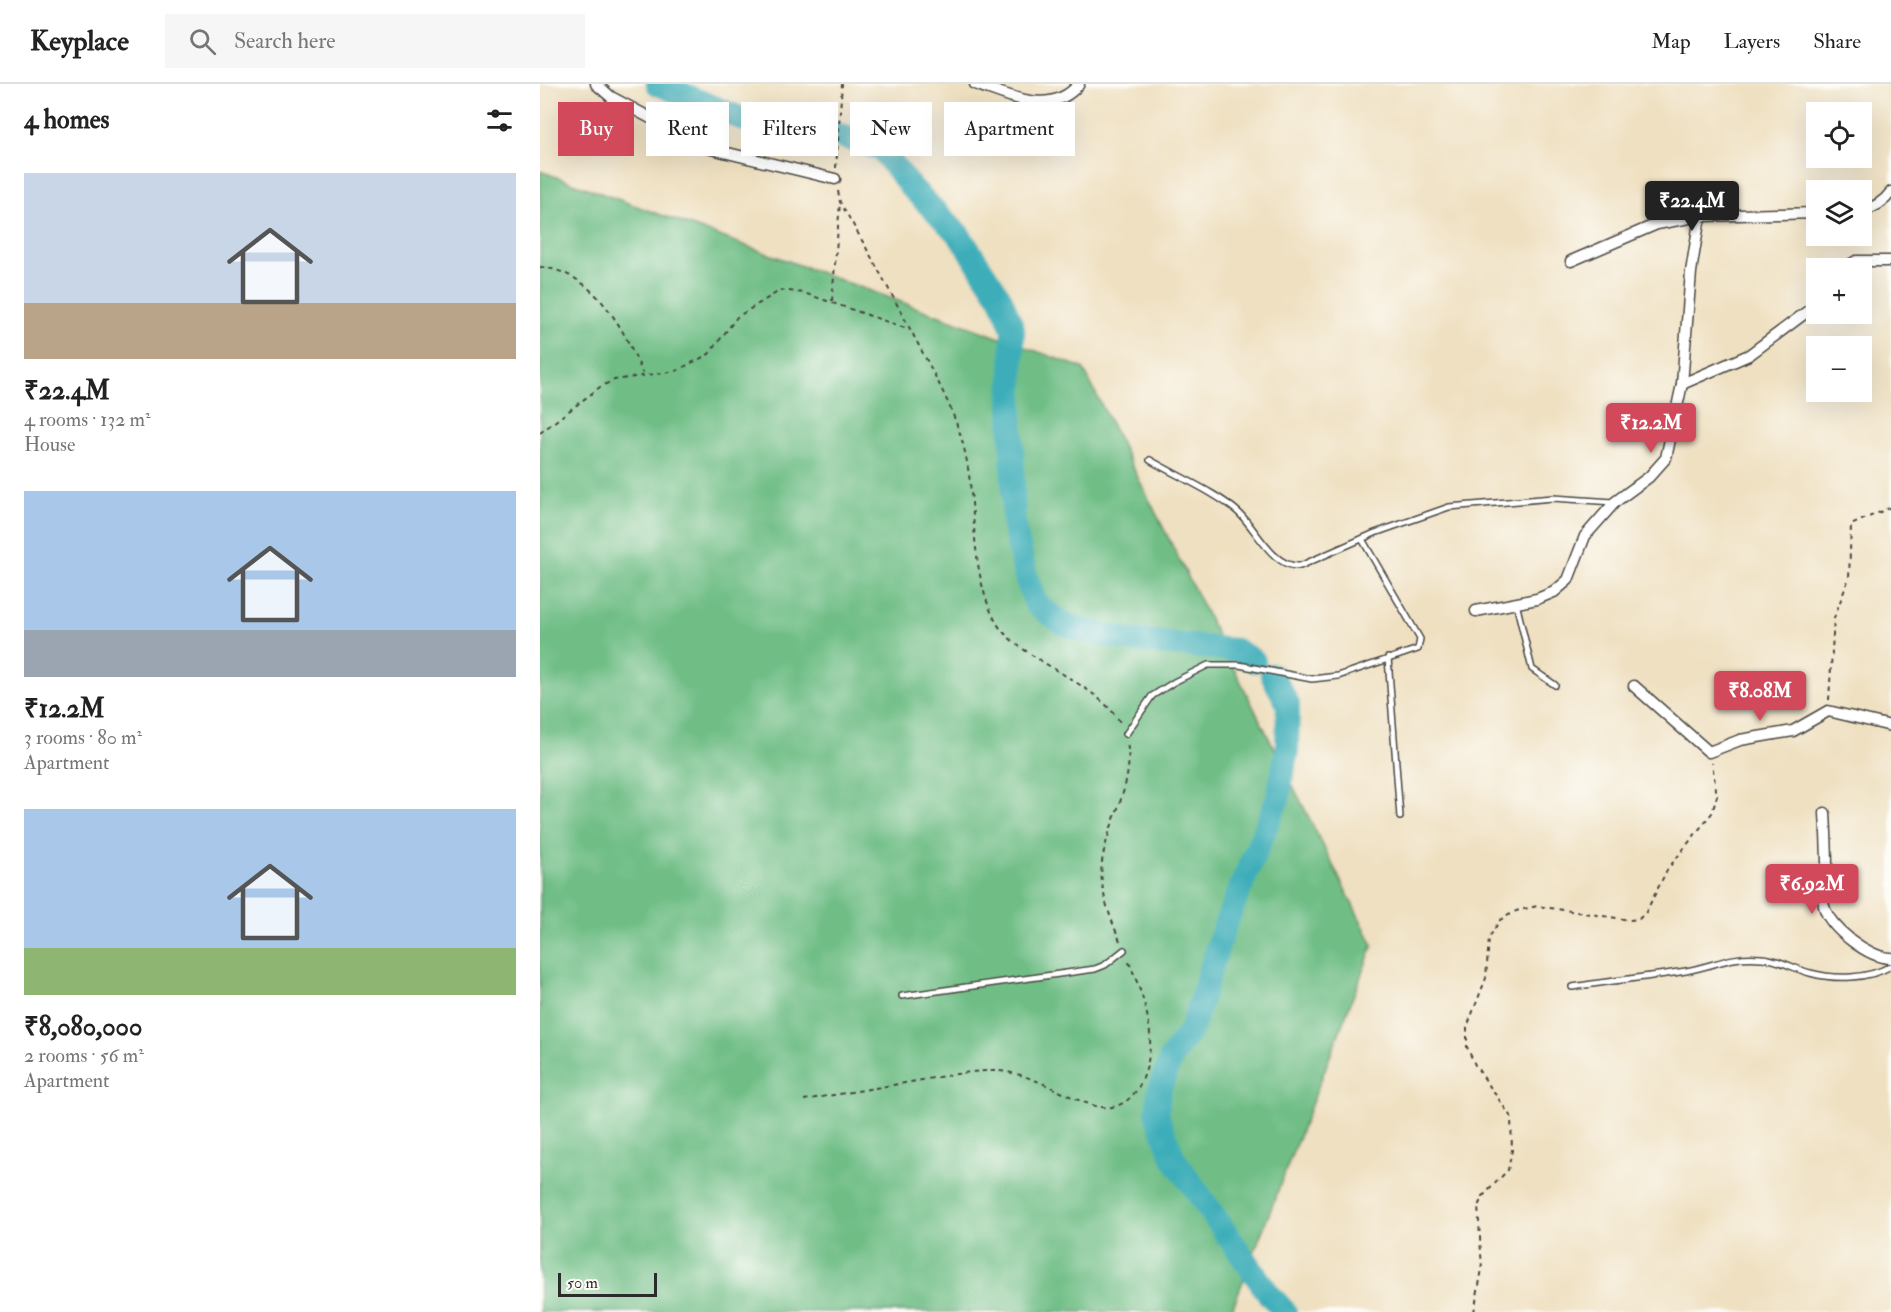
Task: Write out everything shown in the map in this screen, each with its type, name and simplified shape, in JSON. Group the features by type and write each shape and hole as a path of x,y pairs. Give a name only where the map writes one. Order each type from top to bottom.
{"street":[{"path":"596,84 611,97 707,148 835,179"},
{"path":"975,84 1030,102 1046,103 1061,99 1079,84"},
{"path":"1872,208 1887,198 1891,192"},
{"path":"1571,261 1657,224 1700,216 1806,213"},
{"path":"1476,611 1545,596 1568,580 1585,536 1615,502 1649,477 1666,458 1682,384 1691,272 1700,216"},
{"path":"1872,261 1891,261"},
{"path":"1682,384 1749,355 1806,312"},
{"path":"1634,686 1709,752 1740,740 1793,731 1828,711 1891,726"},
{"path":"1825,813 1827,870 1824,907 1829,917 1858,946 1868,953 1891,958"}],"lane":[{"path":"1150,460 1238,511 1281,562 1291,567 1300,566 1362,539 1449,507 1553,498 1615,502"},
{"path":"1126,734 1152,696 1208,665 1239,665 1312,679 1338,676 1418,650 1421,643 1362,539"},
{"path":"1516,603 1532,669 1555,685"},
{"path":"1388,658 1400,817"},
{"path":"902,996 1095,969 1105,965 1124,950"},
{"path":"1572,987 1688,970 1723,959 1742,957 1765,958 1812,974 1849,977 1868,976 1891,966"}],"path":[{"path":"804,1100 970,1071 1000,1071 1026,1076 1094,1106 1110,1107 1126,1103 1136,1093 1148,1065 1150,1033 1139,985 1111,921 1102,887 1102,858 1120,808 1127,775 1129,752 1126,734 1118,718 1090,692 1015,641 996,622 981,577 970,467 961,435 911,331 840,202 835,179 842,84"},
{"path":"831,302 840,202"},
{"path":"540,267 563,272 583,284 611,311 629,341 644,374"},
{"path":"540,433 600,387 614,380 676,370 709,354 737,317 781,290 804,292 911,331"},
{"path":"1828,711 1834,618 1849,578 1851,525 1891,507"},
{"path":"1474,1312 1482,1269 1479,1206 1484,1196 1508,1170 1512,1150 1511,1117 1475,1065 1467,1047 1467,1027 1486,978 1490,938 1500,920 1516,911 1537,906 1598,913 1630,920 1639,919 1646,912 1667,870 1712,813 1717,796 1717,784 1709,752"}],"green space":[{"path":"540,171 1083,368 1373,945 1231,1312 540,1312"}],"waterway":[{"path":"658,84 762,127 813,127 881,149 910,186 959,235 1001,299 1013,329 1011,410 1014,526 1026,577 1036,604 1062,623 1088,632 1129,640 1236,650 1254,661"},
{"path":"1272,675 1288,704 1287,750 1278,798 1223,930 1192,1028 1171,1058 1159,1091 1157,1116 1174,1159 1268,1293 1285,1312"}]}
